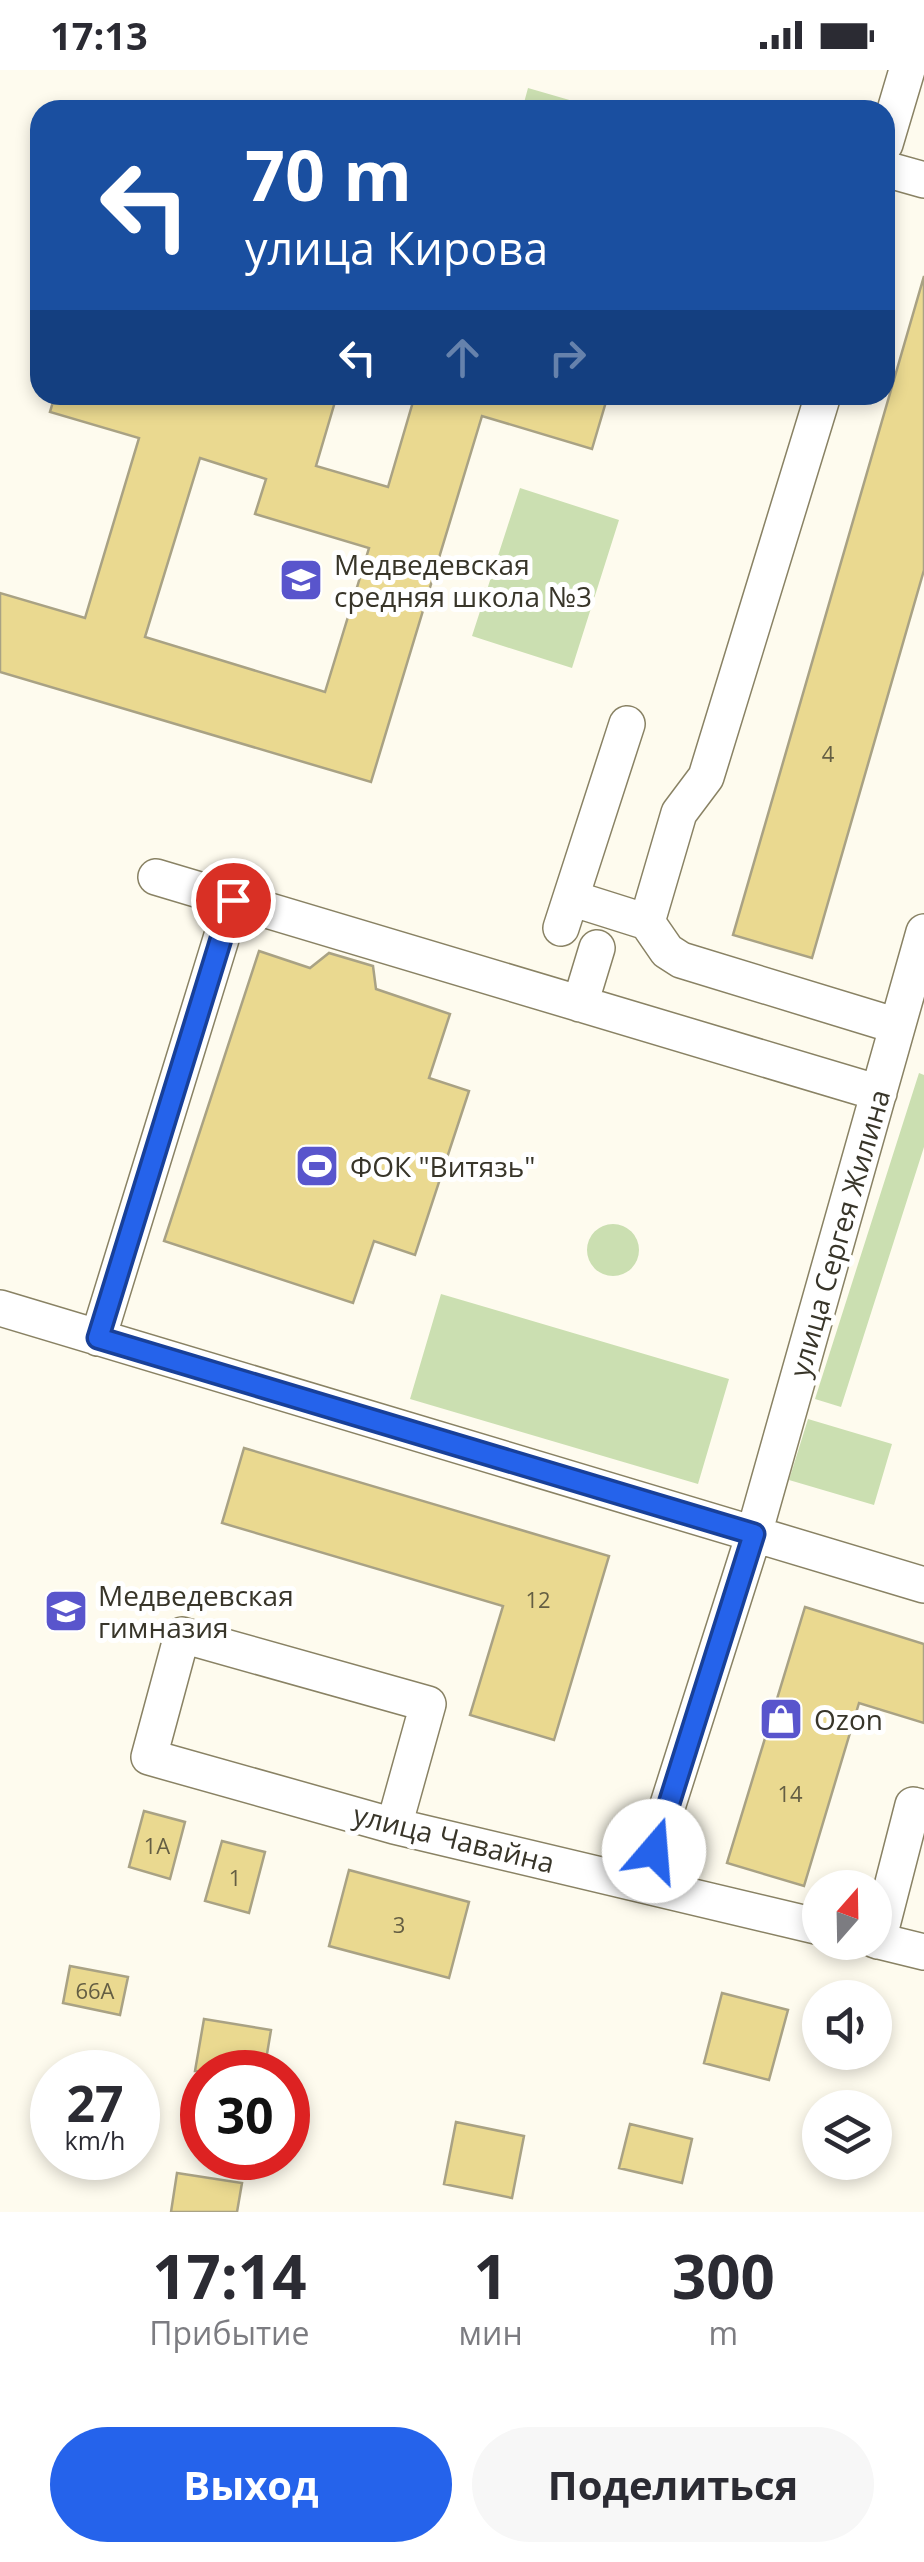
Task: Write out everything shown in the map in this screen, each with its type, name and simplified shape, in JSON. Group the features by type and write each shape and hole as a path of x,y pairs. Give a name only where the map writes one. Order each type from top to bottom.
{"street":[{"path":"895,110 907,70"},
{"path":"895,172 924,180"},
{"path":"647,922 679,813 706,778 820,405"},
{"path":"628,724 566,913 647,922 667,951 681,960 897,1026"},
{"path":"156,878 879,1093"},
{"path":"98,1338 233,900"},
{"name":"улица Сергея Жилина","path":"643,1883 754,1534 924,932"},
{"path":"580,1004 597,948"},
{"path":"0,1308 924,1585"},
{"name":"улица Чавайна","path":"394,1826 428,1704 182,1635 148,1758 394,1826 802,1923"},
{"path":"892,1882 913,1804 924,1808"},
{"path":"892,1945 924,1952"}],"green space":[{"path":"528,88 569,100 525,100"},
{"path":"520,488 619,520 572,668 472,636"},
{"path":"919,1073 924,1075 924,1147 841,1407 815,1399"},
{"path":"613,1224 631,1232 639,1250 631,1268 613,1276 595,1268 587,1250 595,1232"},
{"path":"441,1294 729,1379 698,1484 410,1399"},
{"path":"808,1419 892,1444 874,1505 789,1480"}],"building":[{"path":"924,276 924,570 812,958 733,935 887,405 895,405 895,376"},
{"path":"52,405 334,405 316,466 388,487 412,405 605,405 592,449 482,416 371,782 0,672 0,593 85,618 139,438 50,412","holes":["200,458 266,479 255,514 369,548 325,692 145,637"]},
{"name":"ФОК \"Витязь\"","path":"259,951 310,968 329,953 373,966 376,989 450,1014 429,1078 469,1091 415,1255 374,1241 353,1303 164,1241"},
{"path":"244,1448 609,1556 554,1740 470,1715 503,1606 222,1523"},
{"path":"805,1607 924,1644 924,1723 859,1703 809,1870 802,1870 802,1885 727,1863"},
{"path":"144,1811 185,1822 170,1879 129,1867"},
{"path":"222,1841 265,1852 249,1913 205,1901"},
{"path":"349,1870 469,1902 449,1978 329,1946"},
{"path":"70,1966 128,1977 120,2015 63,2003"},
{"path":"722,1993 788,2010 769,2080 704,2063"},
{"path":"204,2019 271,2030 268,2050 199,2050"},
{"path":"456,2122 524,2136 512,2198 444,2184"},
{"path":"630,2124 692,2139 682,2183 619,2168"},
{"path":"177,2173 180,2180 242,2183 237,2212 171,2212"}],"place":[{"name":"Медведевская средняя школа №3","path":"301,580"},
{"name":"ФОК \"Витязь\"","path":"317,1166"},
{"name":"Медведевская гимназия","path":"66,1611"},
{"name":"Ozon","path":"781,1719"}],"route":[{"path":"233,900 98,1338 754,1534 654,1851"}]}
